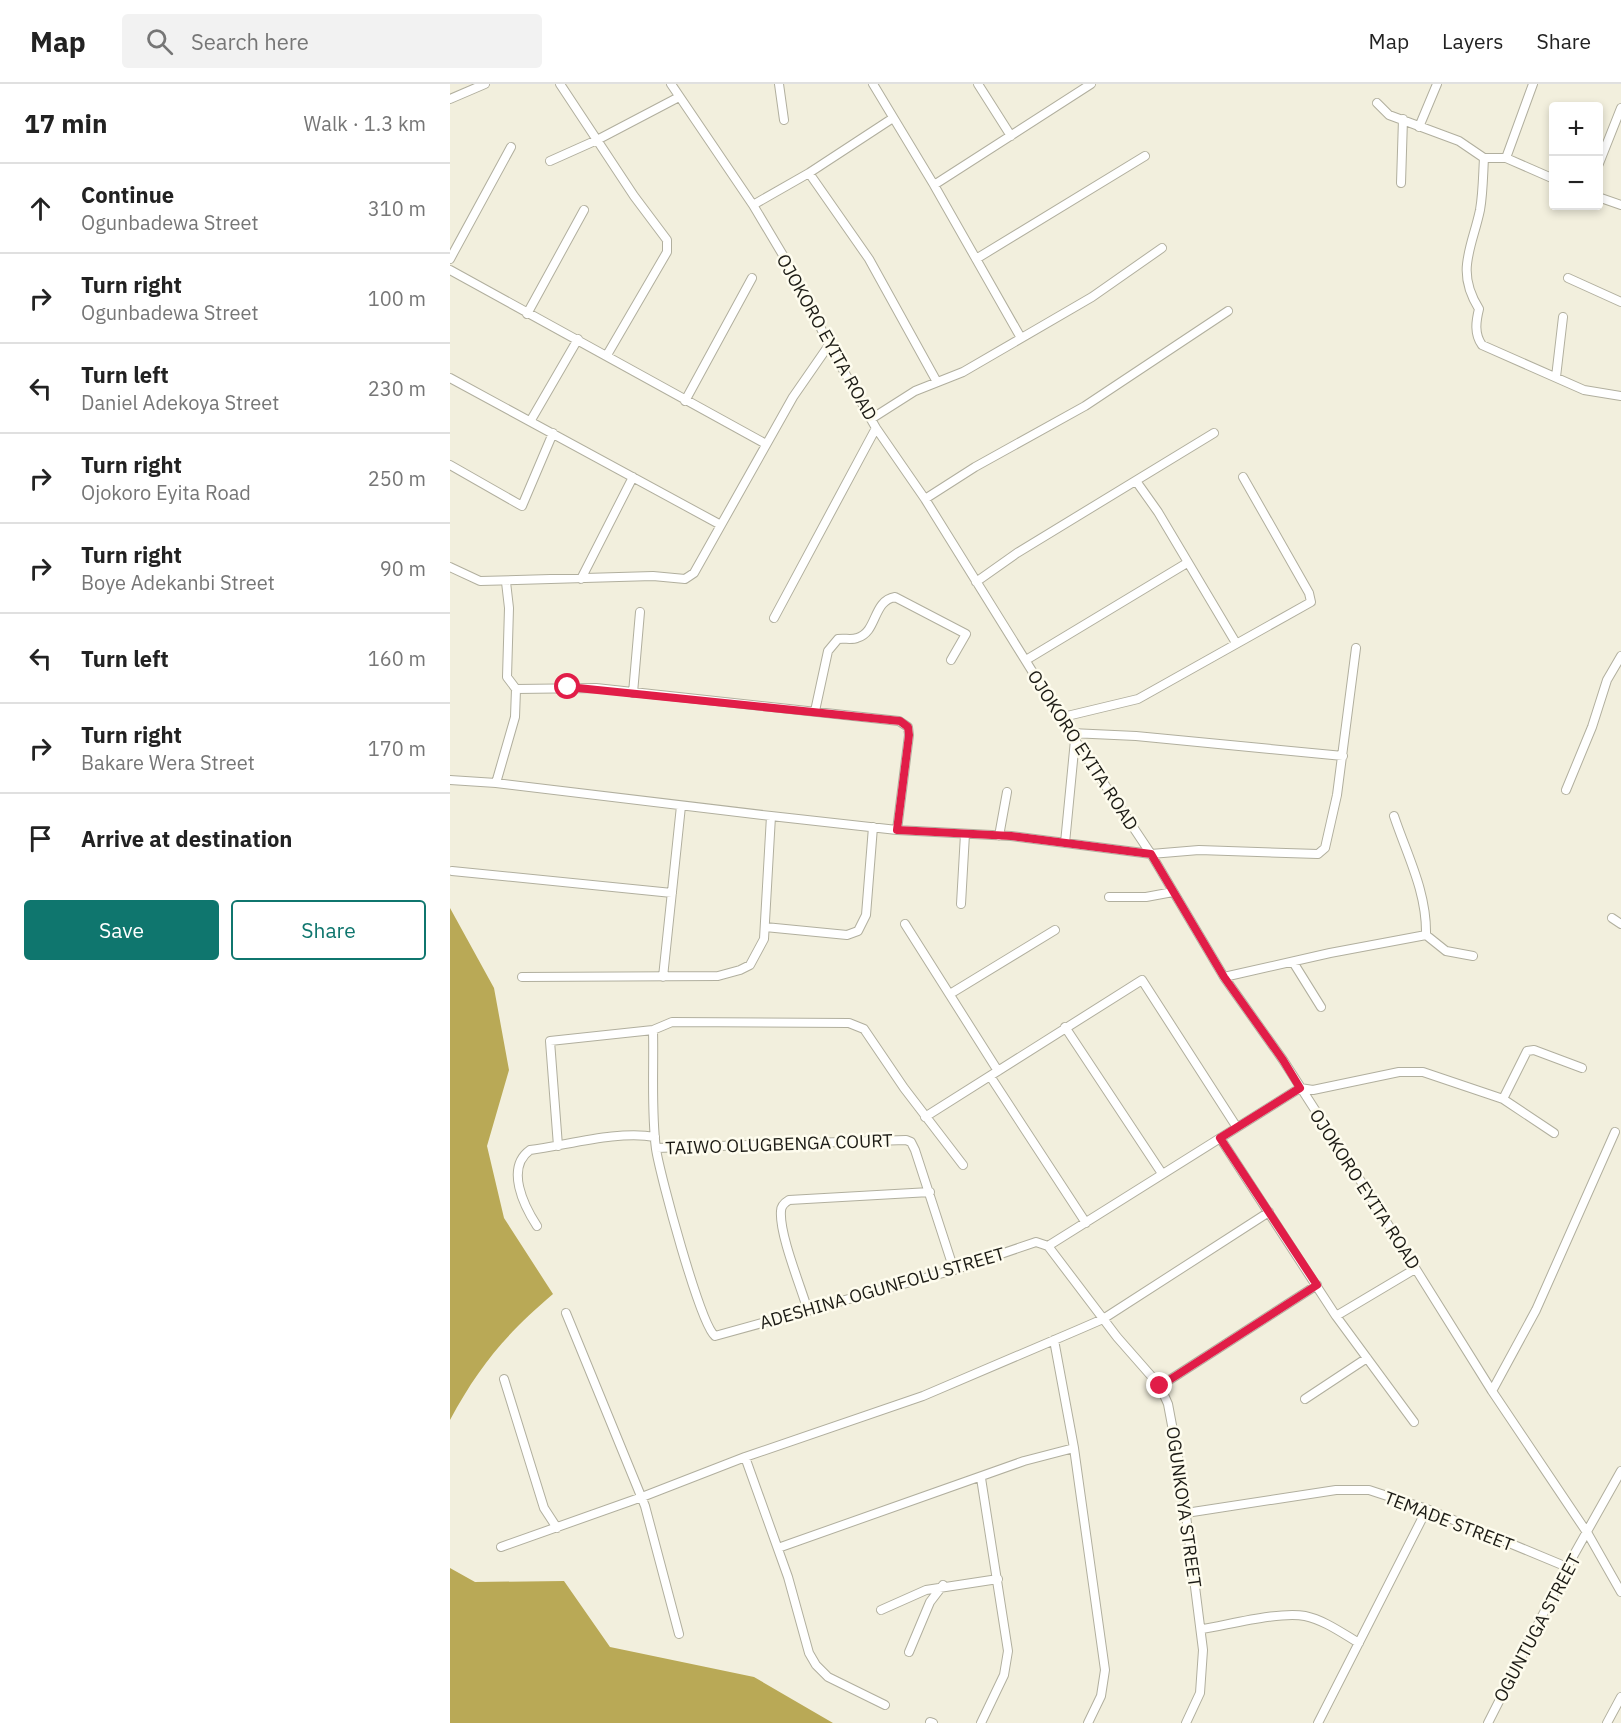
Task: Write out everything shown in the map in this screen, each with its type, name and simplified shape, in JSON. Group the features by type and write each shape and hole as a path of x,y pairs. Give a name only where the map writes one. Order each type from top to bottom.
{"street":[{"path":"450,99 485,84"},
{"path":"560,84 667,240 668,247 608,355"},
{"name":"OJOKORO EYITA ROAD","path":"671,84 753,205 796,277 829,345 876,428 925,499 1063,717 1073,737 1151,854 1224,977 1283,1060 1492,1391 1588,1534 1621,1592"},
{"path":"779,84 784,120"},
{"path":"873,84 934,184 1021,338"},
{"path":"978,84 1011,136"},
{"path":"1419,127 1437,84"},
{"path":"1506,158 1533,84"},
{"path":"934,184 1087,85"},
{"path":"550,161 597,140 679,97"},
{"path":"1377,103 1389,115 1459,141 1484,158 1506,158 1549,177"},
{"path":"1603,156 1621,108"},
{"path":"753,205 809,173 893,118"},
{"path":"1401,183 1403,119"},
{"path":"450,259 511,147"},
{"path":"976,259 1145,156"},
{"path":"1484,158 1481,202 1466,264 1470,296 1479,309 1476,323 1478,340 1482,345 1584,390 1621,396"},
{"path":"809,173 869,259 937,382"},
{"path":"1603,198 1621,205"},
{"path":"527,314 584,210"},
{"path":"871,419 915,391 963,372 1092,297 1162,248"},
{"path":"450,270 766,444"},
{"path":"685,401 752,278"},
{"path":"1568,278 1621,302"},
{"path":"925,499 975,467 1085,406 1228,310"},
{"path":"1556,377 1563,317"},
{"path":"531,420 578,339"},
{"path":"450,567 480,580 506,582 653,576 685,579 694,573 719,524 793,397 829,345"},
{"path":"450,378 719,524"},
{"path":"774,618 876,428"},
{"path":"450,465 522,506 553,433"},
{"path":"976,582 1214,433"},
{"path":"581,579 633,477"},
{"path":"1063,717 1138,699 1276,623 1312,600 1243,477"},
{"path":"1136,481 1158,512 1236,643"},
{"path":"1026,660 1187,563"},
{"path":"496,783 515,717 516,689 507,677 509,608 506,582"},
{"path":"815,711 823,667 834,643 838,639 857,638 864,635 882,603 889,598 895,597 966,634 951,660"},
{"path":"633,693 640,612"},
{"path":"450,780 496,783 897,830 999,836 1151,854 1199,850 1318,854 1325,848 1328,839 1342,756 1356,648"},
{"path":"1566,790 1592,727 1607,680 1621,656"},
{"path":"516,689 568,687 900,721 908,727 897,830"},
{"path":"1065,843 1073,737 1136,736 1342,756"},
{"path":"999,836 1007,792"},
{"path":"663,977 681,806"},
{"path":"522,977 718,976 740,970 753,960 764,939 771,816"},
{"path":"1394,816 1419,884 1426,917 1426,935"},
{"path":"765,927 847,935 858,931 866,915 873,827"},
{"path":"961,904 965,834"},
{"path":"452,871 672,893"},
{"path":"1109,897 1146,897 1173,892"},
{"path":"1612,918 1621,924"},
{"path":"905,924 998,1071"},
{"path":"950,994 1055,930"},
{"path":"1426,935 1446,951 1473,956"},
{"path":"1224,977 1426,935"},
{"path":"1293,962 1321,1007"},
{"path":"925,1117 1142,980 1236,1126"},
{"path":"558,1146 550,1041 652,1030 672,1022 857,1025 864,1029 925,1117 963,1165"},
{"path":"1065,1027 1161,1172"},
{"path":"652,1030 656,1148"},
{"path":"1503,1099 1527,1051 1534,1050 1582,1068"},
{"path":"1048,1246 1161,1172 1300,1088 1313,1090 1398,1072 1423,1072 1503,1099 1554,1133"},
{"path":"990,1076 1086,1222"},
{"path":"1492,1391 1536,1310 1615,1132"},
{"path":"537,1226 521,1198 519,1162 523,1155 530,1150 558,1146 636,1136 655,1137"},
{"path":"1220,1138 1336,1316 1414,1422"},
{"name":"TAIWO OLUGBENGA COURT","path":"656,1148 906,1140 911,1142 930,1192 954,1270"},
{"name":"ADESHINA OGUNFOLU STREET","path":"656,1148 664,1187 699,1308 715,1336 954,1270 1036,1242 1048,1246"},
{"path":"808,1311 783,1229 781,1210 784,1203 789,1200 930,1192"},
{"path":"501,1547 642,1497 745,1457 923,1396 1103,1319 1269,1212"},
{"name":"OGUNKOYA STREET","path":"1048,1246 1103,1319 1160,1386 1174,1427 1202,1629 1203,1670 1200,1693 1186,1723"},
{"path":"1336,1316 1415,1269"},
{"path":"1160,1386 1317,1285"},
{"path":"566,1313 642,1497 679,1634"},
{"path":"1054,1340 1074,1448 1106,1670 1101,1696 1088,1723"},
{"path":"1305,1399 1367,1358"},
{"path":"504,1378 544,1508 557,1528"},
{"path":"778,1548 1024,1461 1074,1448"},
{"path":"745,1457 778,1548 809,1653 816,1665 838,1682 885,1705"},
{"name":"OGUNTUGA STREET","path":"1488,1723 1567,1567 1588,1534 1621,1470"},
{"path":"981,1478 1006,1628 1007,1664 981,1723"},
{"name":"TEMADE STREET","path":"1186,1513 1336,1490 1369,1490 1427,1509 1567,1567"},
{"path":"1318,1723 1427,1509"},
{"path":"881,1610 943,1585 998,1578"},
{"path":"909,1652 930,1602 943,1585"},
{"path":"1202,1629 1288,1615 1304,1615 1319,1620 1359,1643"},
{"path":"1607,1723 1621,1696"}],"shaded area":[{"path":"450,908 494,988 509,1070 487,1146 504,1218 553,1294 507,1337 472,1383 450,1420"},
{"path":"450,1568 475,1582 564,1581 610,1647 754,1677 833,1723 450,1723"}],"route":[{"path":"568,687 596,688 900,721 908,727 909,735 897,830 1011,836 1151,854 1224,977 1300,1088 1220,1138 1317,1285 1160,1386"}]}
